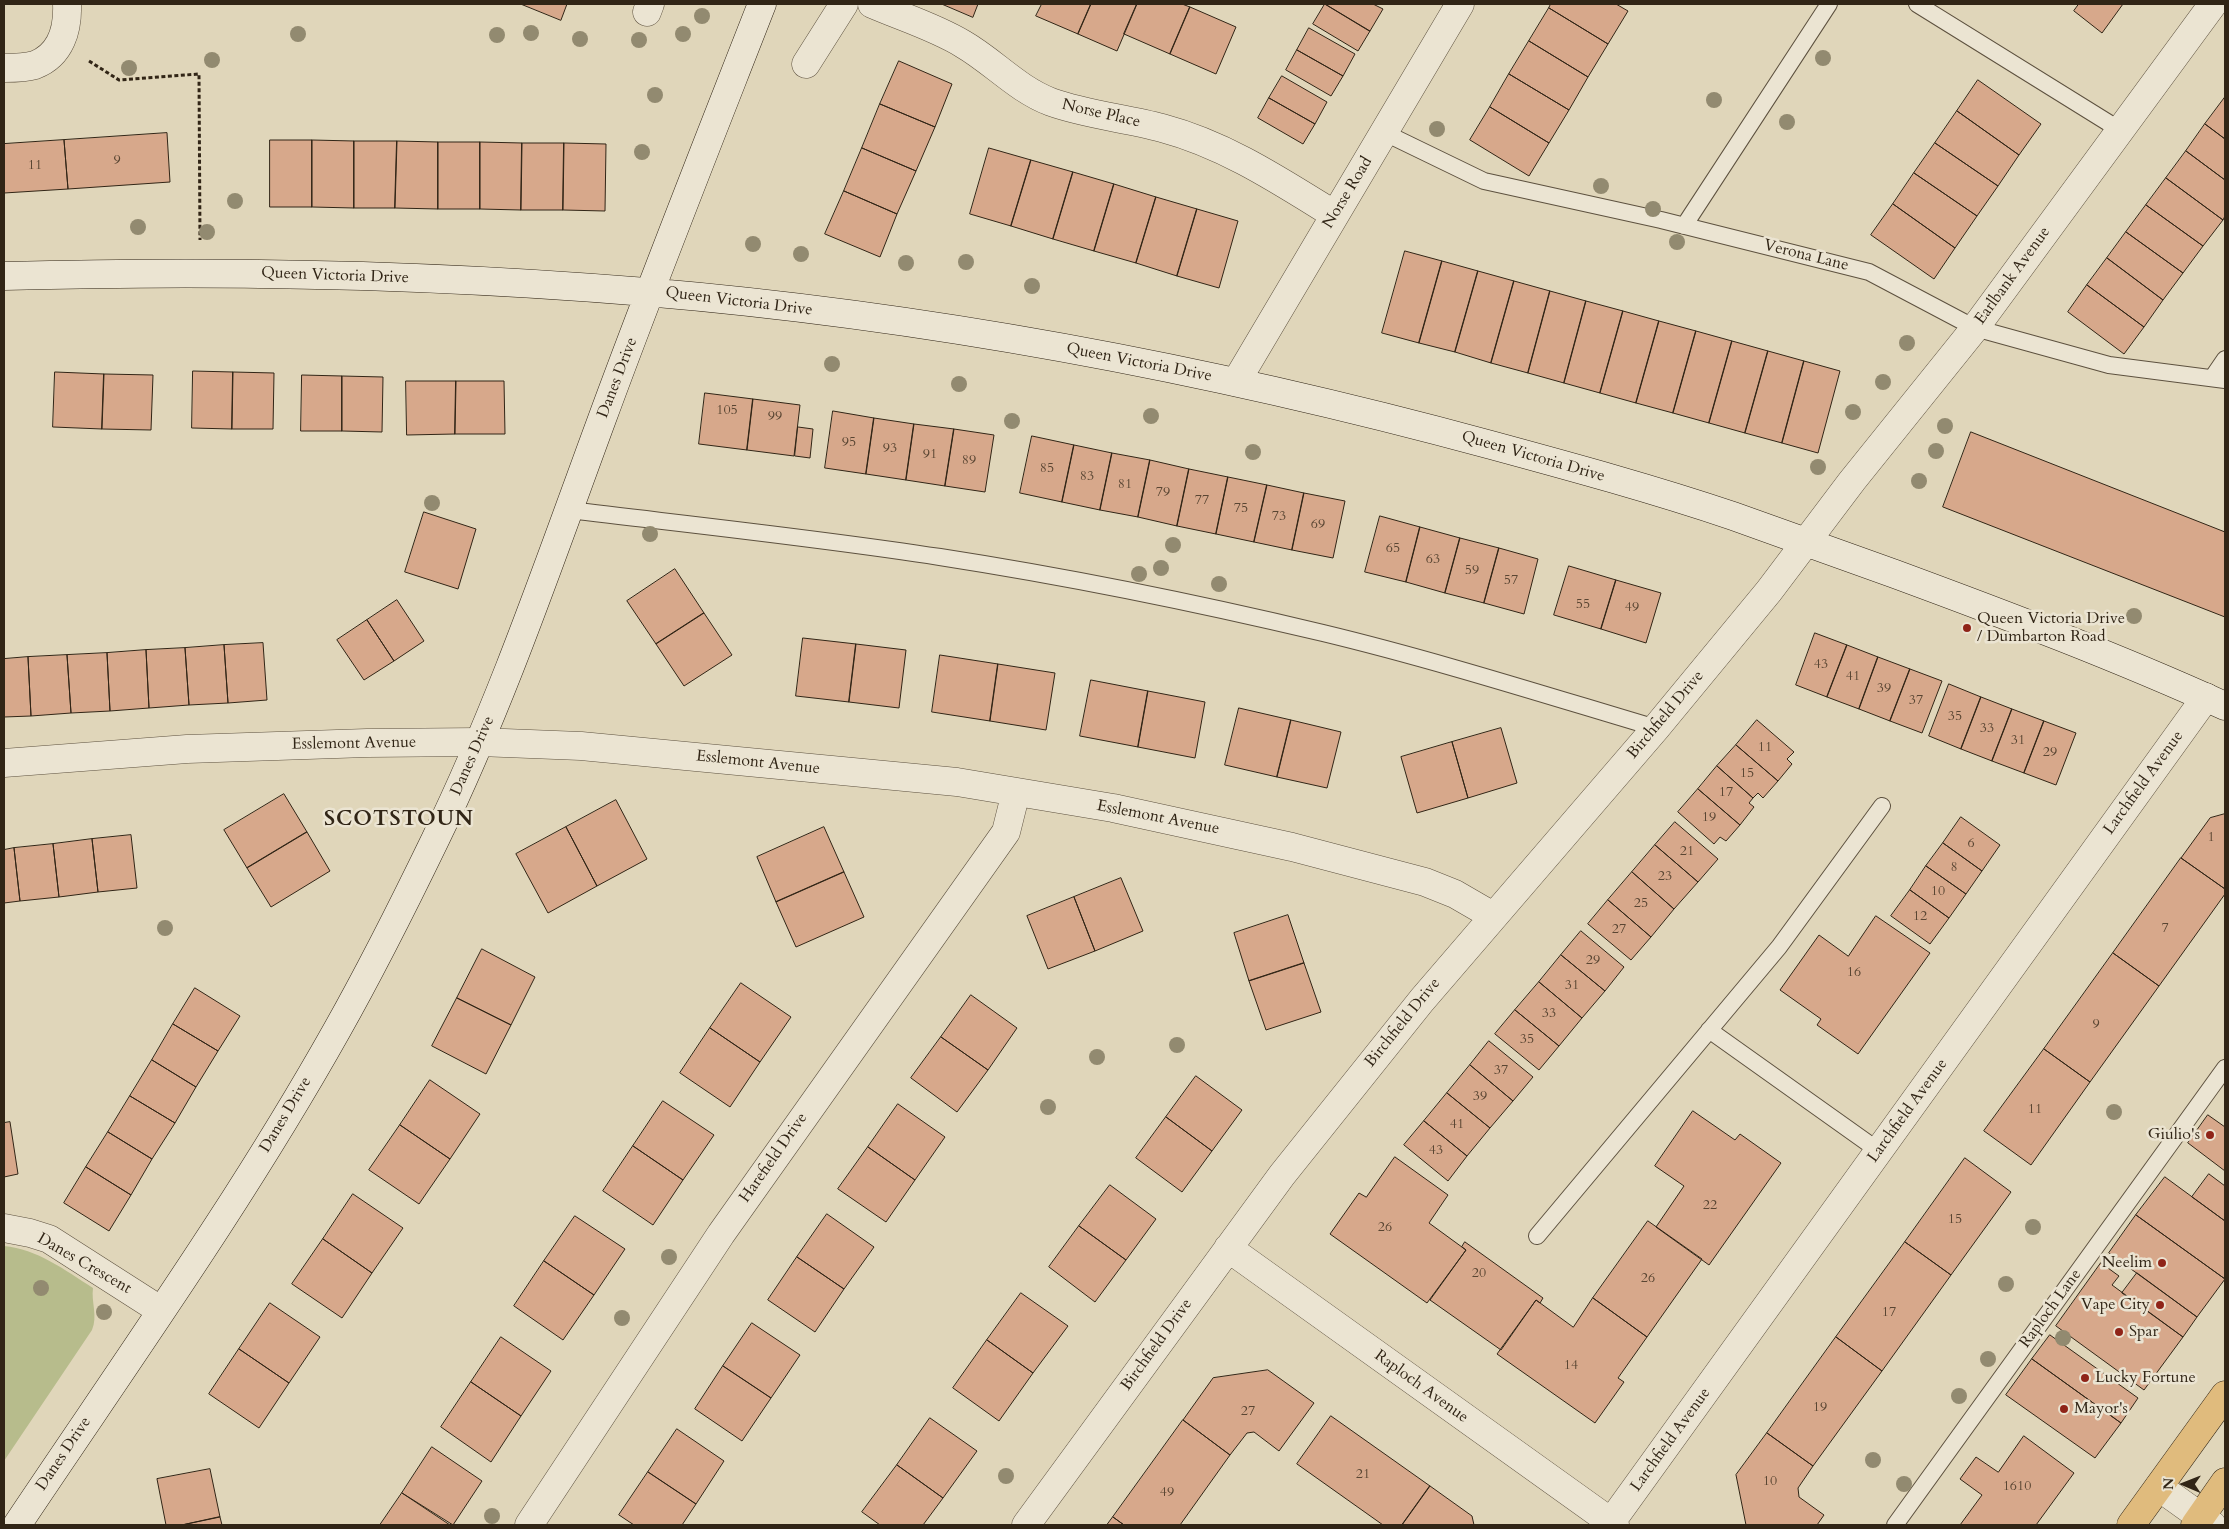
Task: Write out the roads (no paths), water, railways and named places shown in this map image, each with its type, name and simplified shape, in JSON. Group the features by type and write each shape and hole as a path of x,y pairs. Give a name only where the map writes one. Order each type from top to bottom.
{"main road":[{"path":"2131,1525 2225,1395"},
{"path":"2203,1522 2225,1482"}],"street":[{"path":"4,68 35,65 49,57 61,44 66,28 67,4"},
{"name":"Danes Drive","path":"17,1525 224,1215 336,1032 410,891 479,742 512,661 650,292 762,4"},
{"path":"806,64 844,4"},
{"name":"Norse Place","path":"872,4 962,43 1017,85 1033,94 1051,102 1163,128 1212,144 1335,214"},
{"name":"Norse Road","path":"1236,382 1460,4"},
{"name":"Earlbank Avenue","path":"1806,542 1852,481 1975,328 2213,4"},
{"name":"Queen Victoria Drive","path":"4,276 200,273 315,274 650,292 881,319 1069,349 1236,382 1437,430 1569,466 1729,515 1995,611 2216,701"},
{"name":"Birchfield Drive","path":"1026,1525 1228,1248 1339,1102 1493,916 1656,728 1806,542"},
{"name":"Larchfield Avenue","path":"1612,1524 1879,1151 2216,701"},
{"name":"Esslemont Avenue","path":"4,763 94,754 206,748 367,742 479,742 582,746 957,782 1113,808 1363,865 1425,882 1455,894 1493,916"},
{"name":"Harefield Drive","path":"529,1525 721,1234 1006,832 1016,792"},
{"name":"Danes Crescent","path":"4,1228 49,1239 160,1310"},
{"name":"Raploch Avenue","path":"1228,1248 1612,1524"},
{"path":"2159,1487 2203,1522"}],"lane":[{"path":"1684,226 1829,4"},
{"path":"1917,4 2120,130"},
{"name":"Verona Lane","path":"1384,132 1484,180 1684,226 1869,272 1975,328 2109,364 2219,379"},
{"path":"2219,379 2225,358"},
{"path":"569,510 893,550 1121,590 1315,631 1416,657 1656,728"},
{"path":"1537,1236 1800,921 1882,806"},
{"path":"1709,1030 1879,1151"},
{"name":"Raploch Lane","path":"1895,1525 2225,1068"}],"place":[{"name":"Queen Victoria Drive / Dumbarton Road","path":"1967,628"},
{"name":"Giulio's","path":"2210,1135"},
{"name":"Neelim","path":"2162,1263"},
{"name":"Vape City","path":"2160,1305"},
{"name":"Spar","path":"2119,1332"},
{"name":"Lucky Fortune","path":"2085,1378"},
{"name":"Mayor's","path":"2064,1409"}],"district":[{"name":"SCOTSTOUN","path":"399,820"}]}
